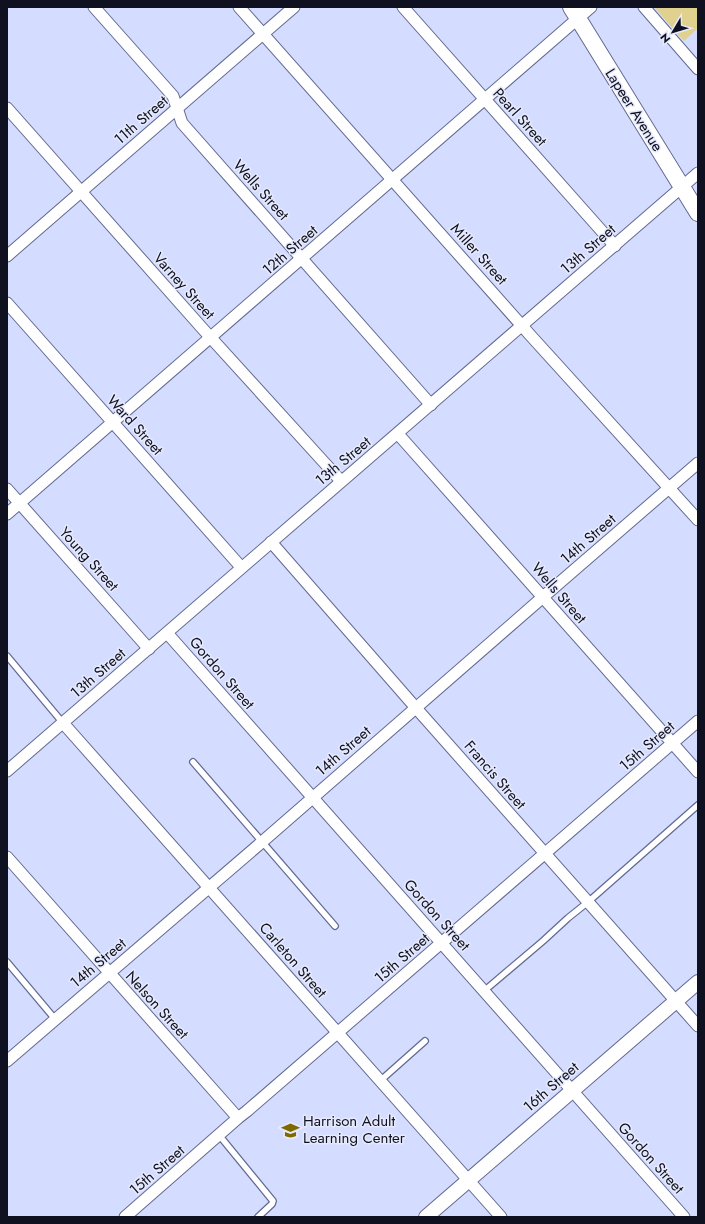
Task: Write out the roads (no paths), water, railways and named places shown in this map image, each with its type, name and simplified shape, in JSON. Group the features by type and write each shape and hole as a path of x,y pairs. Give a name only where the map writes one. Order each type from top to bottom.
{"main road":[{"name":"Lapeer Avenue","path":"574,13 698,213"}],"street":[{"name":"Wells Street","path":"94,7 172,96 182,123 431,405"},
{"name":"Miller Street","path":"239,7 698,520"},
{"name":"11th Street","path":"7,256 294,7"},
{"name":"Pearl Street","path":"403,7 615,246"},
{"name":"12th Street","path":"7,514 485,99 574,13 591,7"},
{"path":"644,7 698,68"},
{"name":"Varney Street","path":"7,108 210,338 341,482"},
{"name":"13th Street","path":"9,764 63,723 241,567 398,434 698,173"},
{"name":"Ward Street","path":"7,303 241,567"},
{"name":"Wells Street","path":"398,434 698,772"},
{"name":"14th Street","path":"7,1061 55,1018 209,888 698,463"},
{"name":"Young Street","path":"7,489 149,649"},
{"name":"Francis Street","path":"271,542 544,854 698,1026"},
{"name":"Gordon Street","path":"167,633 684,1217"},
{"name":"15th Street","path":"125,1217 698,721"},
{"name":"Carleton Street","path":"63,723 501,1217"},
{"name":"Nelson Street","path":"7,857 238,1118"},
{"name":"16th Street","path":"426,1217 698,982"}],"lane":[{"path":"7,656 63,723"},
{"path":"193,762 335,926"},
{"path":"484,992 698,805"},
{"path":"7,962 55,1018"},
{"path":"380,1081 425,1041"},
{"path":"219,1135 272,1200 272,1204 258,1217"}],"place":[{"name":"Harrison Adult Learning Center","path":"290,1130"}]}
